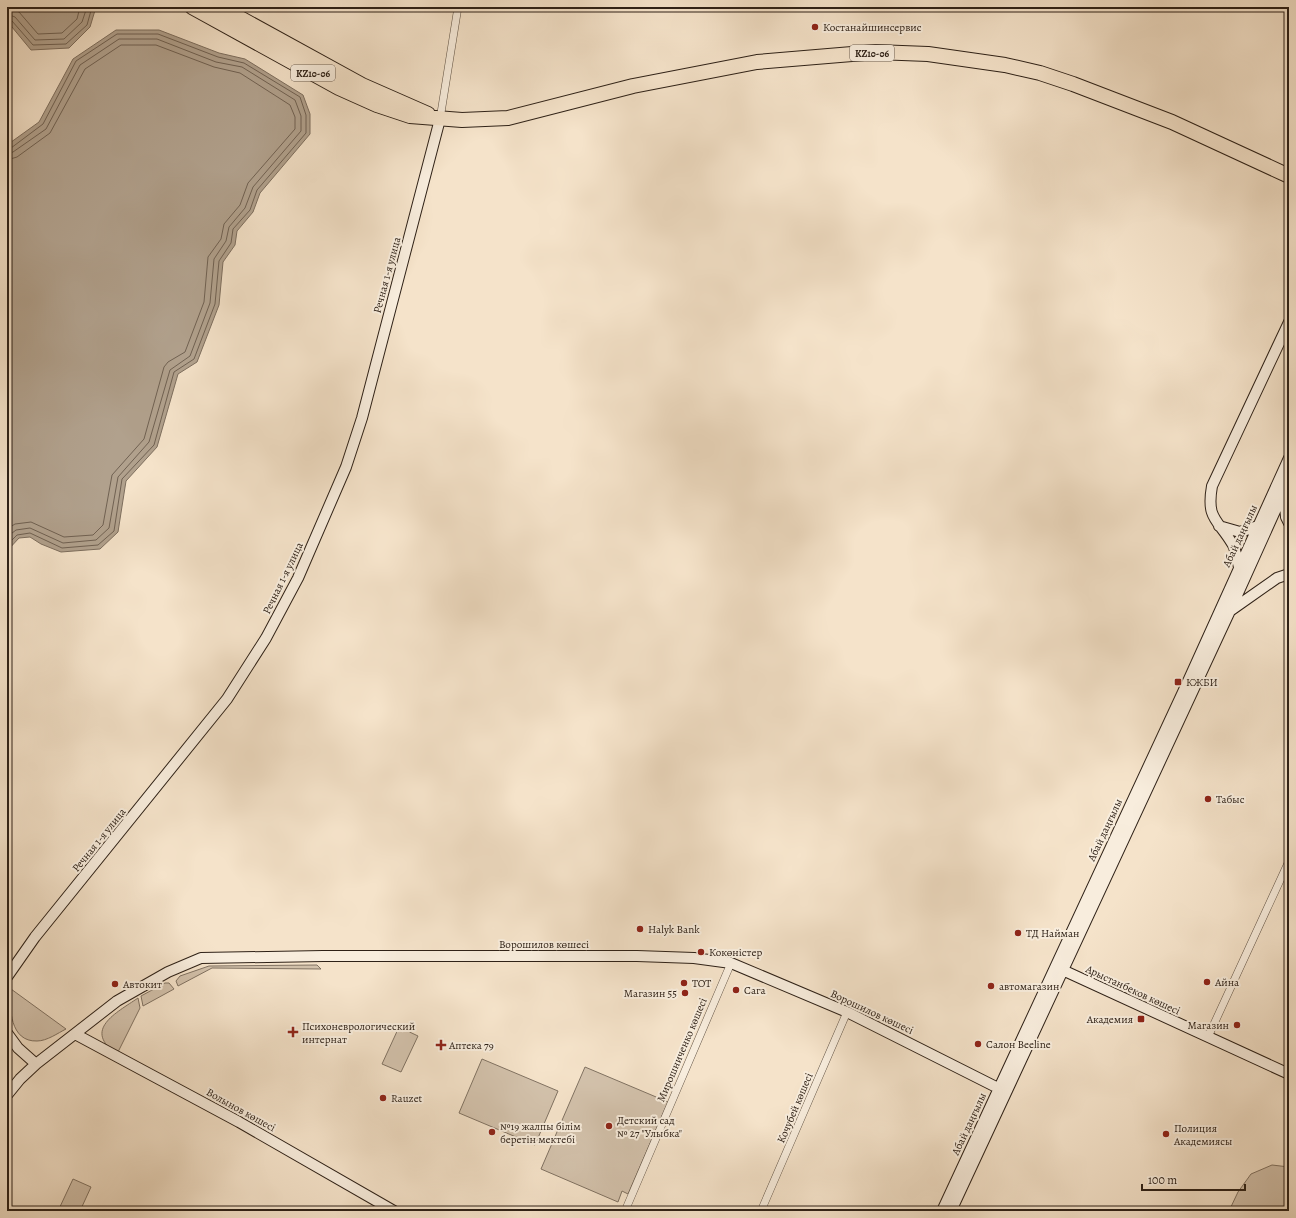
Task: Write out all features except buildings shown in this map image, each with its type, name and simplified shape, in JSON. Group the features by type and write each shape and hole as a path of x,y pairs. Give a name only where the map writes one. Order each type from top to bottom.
{"highway":[{"name":"KZ10-06","path":"193,7 339,88 377,105 410,116 462,120 508,118 633,86 757,62 876,52 928,54 1006,65 1040,73 1073,84 1172,122 1289,176"},
{"name":"KZ10-06","path":"220,7 362,85 440,119"}],"main road":[{"name":"Речная 1-я улица","path":"7,977 35,937 227,699 266,638 298,578 346,467 362,418 440,119"},
{"path":"1239,567 1233,546 1212,516 1209,500 1212,486 1289,322"},
{"name":"Абай даңғылы","path":"942,1211 1002,1091 1059,968 1289,458"},
{"name":"Абай даңғылы","path":"1059,968 1230,611 1289,480"},
{"path":"1284,492 1286,517 1289,523"},
{"path":"1219,526 1240,532 1258,526"},
{"path":"1230,611 1277,578 1289,574"},
{"name":"Ворошилов көшесі","path":"7,1095 20,1079 36,1064 117,1001 168,972 201,958 630,956 694,958 731,963 847,1012 1002,1091"},
{"name":"Арыстанбеков көшесі","path":"1059,968 1208,1038 1289,1074"},
{"path":"7,1033 18,1048 36,1064"},
{"name":"Волынов көшесі","path":"75,1034 239,1122 394,1211"},
{"name":"Абай даңғылы","path":"951,1211 1002,1091"}],"street":[{"path":"440,119 446,91 458,7"},
{"path":"1208,1038 1289,861"},
{"name":"Мирошниченко көшесі","path":"625,1211 731,963"},
{"name":"Кочубей көшесі","path":"761,1211 847,1012"}],"shaded area":[{"path":"317,965 321,969 212,968 178,986 176,981 180,976 209,966"},
{"path":"165,983 169,983 174,989 143,1006 141,996"},
{"path":"11,989 66,1029 41,1041 28,1040 21,1036 16,1030 11,1014"},
{"path":"138,998 140,1008 117,1054 107,1045 102,1037 102,1030 112,1016"},
{"path":"399,1027 418,1036 401,1072 382,1064"},
{"path":"482,1059 558,1091 535,1145 459,1113"},
{"path":"585,1067 668,1102 628,1194 622,1191 618,1202 541,1169"},
{"path":"1272,1165 1289,1167 1289,1211 1229,1211 1238,1192 1251,1174"},
{"path":"73,1179 91,1187 80,1211 58,1211"}],"water":[{"path":"7,7 96,7 90,27 69,48 31,50 7,21"},
{"path":"116,30 159,30 219,53 245,59 303,95 310,114 310,134 260,193 253,212 237,231 235,245 223,262 219,305 197,362 178,374 157,447 126,481 118,532 100,549 61,552 41,544 30,537 19,538 7,551 7,145 39,122 73,59"}],"place":[{"name":"Костанайшинсервис","path":"815,27"},
{"name":"КЖБИ","path":"1178,682"},
{"name":"Табыс","path":"1208,799"},
{"name":"Halyk Bank","path":"640,929"},
{"name":"ТД Найман","path":"1018,933"},
{"name":"Кокөністер","path":"701,952"},
{"name":"Айна","path":"1207,982"},
{"name":"ТОТ","path":"684,983"},
{"name":"Автокит","path":"115,984"},
{"name":"автомагазин","path":"991,986"},
{"name":"Сага","path":"736,990"},
{"name":"Магазин 55","path":"685,993"},
{"name":"Академия","path":"1141,1019"},
{"name":"Магазин","path":"1237,1025"},
{"name":"Психоневрологический интернат","path":"293,1032"},
{"name":"Cалон Beeline","path":"978,1044"},
{"name":"Аптека 79","path":"441,1045"},
{"name":"Rauzet","path":"383,1098"},
{"name":"Детский сад № 27 \"Улыбка\"","path":"609,1126"},
{"name":"№19 жалпы білім беретін мектебі","path":"492,1132"},
{"name":"Полиция Академиясы","path":"1166,1134"}]}
